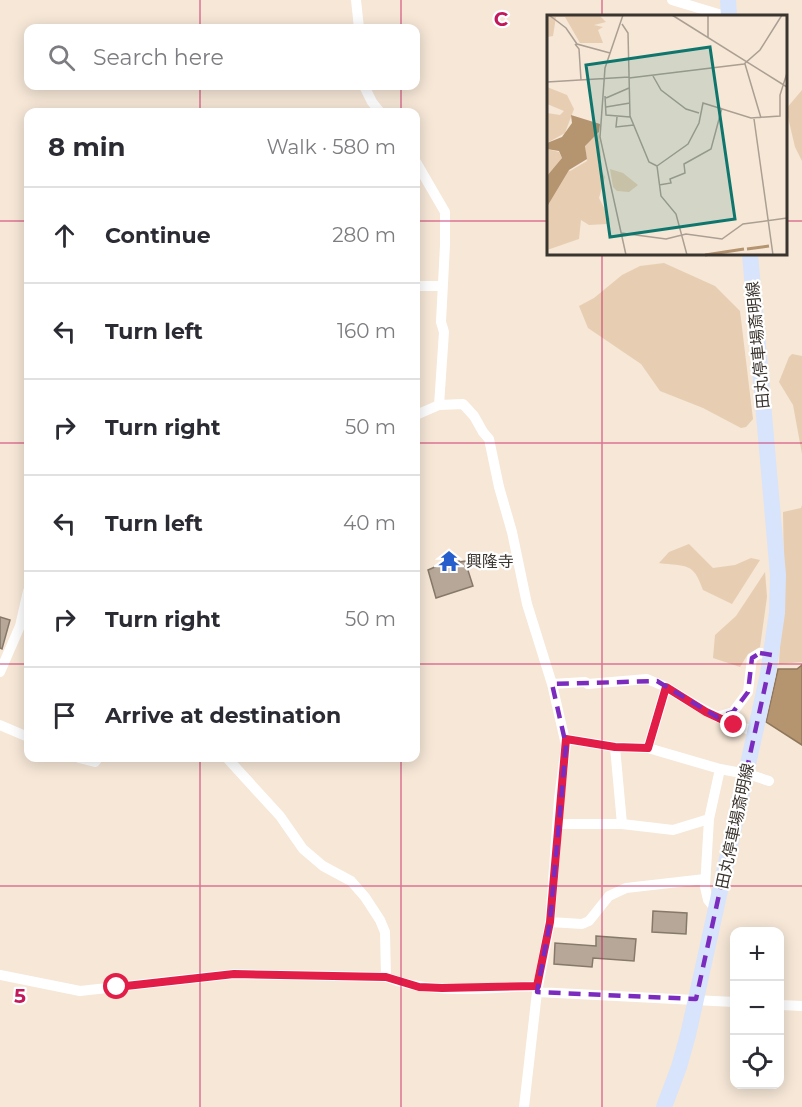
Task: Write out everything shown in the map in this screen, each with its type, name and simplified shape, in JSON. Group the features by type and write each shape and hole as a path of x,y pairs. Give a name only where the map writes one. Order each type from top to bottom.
{"main road":[{"path":"727,15 728,0"},
{"name":"田丸停車場斎明線","path":"664,1107 679,1067 696,999 756,732 772,655 777,613 778,575 750,255"}],"street":[{"path":"356,0 359,24"},
{"path":"672,0 724,15"},
{"path":"366,90 377,108"},
{"path":"420,169 445,212 441,322 444,332 439,405"},
{"path":"420,286 442,286"},
{"path":"420,413 439,405 463,404 489,439 527,604 552,684 566,739 550,922 537,989 524,1107"},
{"path":"0,672 20,626 24,609"},
{"path":"717,717 733,712 748,692 752,658 760,653 772,655"},
{"path":"552,684 585,682 588,684 647,679 666,687 706,712 756,732"},
{"path":"648,748 666,687"},
{"path":"0,725 24,735"},
{"path":"566,739 615,747 648,748 720,770 736,772"},
{"path":"615,747 622,824"},
{"path":"231,762 280,816 303,849 323,866 351,881 365,897 385,932 386,977"},
{"path":"716,910 711,906 706,895 705,879 709,819 720,770"},
{"path":"754,776 769,782"},
{"path":"558,824 622,824 673,830 709,819"},
{"path":"550,922 582,924 589,921 609,896 626,888 705,879"},
{"path":"0,975 80,991 234,974 386,977 430,988 537,989 730,1002"},
{"path":"784,1005 802,1006"}],"highlighted area":[{"path":"760,653 772,655 696,999 537,992 550,922 566,745 552,684 657,681 717,717 733,712 748,692 752,658"}],"shaded area":[{"path":"802,90 802,161 795,147 787,108"},
{"path":"664,263 715,286 740,311 753,419 746,427 741,428 703,408 660,391 641,364 588,328 579,306 594,298 622,275 640,266"},
{"path":"792,354 802,356 802,454 793,405 779,382"},
{"path":"802,505 802,662 779,664 784,568 783,512 801,508"},
{"path":"689,544 713,568 735,565 751,558 760,560 732,604 703,590 696,574 687,567 659,563 669,552"},
{"path":"765,572 767,597 760,647 748,654 740,667 713,658 715,635 736,616"},
{"path":"802,665 802,745 766,722 778,669 797,669"}],"building":[{"path":"465,561 473,586 436,598 428,570 444,563 445,566"},
{"path":"0,617 10,620 2,649 0,648"},
{"path":"653,911 687,913 686,934 652,932"},
{"path":"596,936 636,939 634,961 593,958 592,967 554,964 555,943 596,946"}],"place":[{"name":"興隆寺","path":"449,561"}],"route":[{"path":"117,987 234,974 386,977 419,987 442,988 537,986 550,922 566,739 615,747 648,748 666,687 706,712 734,725"}]}
